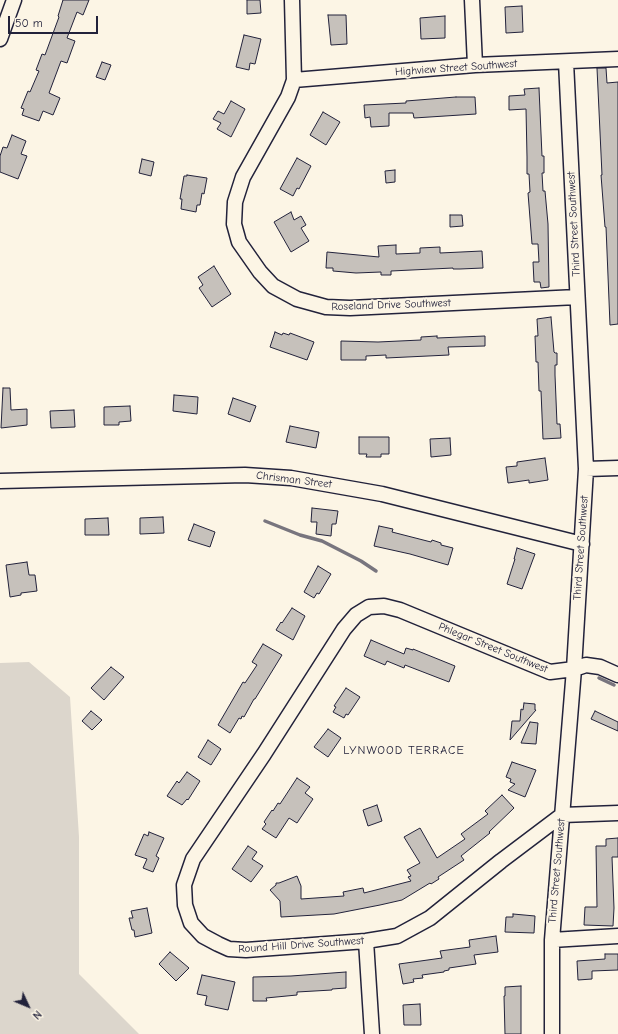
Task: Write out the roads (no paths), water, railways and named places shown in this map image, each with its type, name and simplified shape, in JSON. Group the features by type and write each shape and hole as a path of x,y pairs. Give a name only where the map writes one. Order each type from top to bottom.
{"street":[{"path":"0,39 14,0"},
{"path":"292,0 294,80"},
{"path":"472,0 474,66"},
{"name":"Highview Street Southwest","path":"294,80 474,66 618,59"},
{"name":"Third Street Southwest","path":"552,1034 552,940 574,669 586,469 566,62"},
{"name":"Roseland Drive Southwest","path":"294,80 288,97 243,177 236,202 234,224 239,242 256,267 273,286 297,299 326,307 350,308 577,296"},
{"path":"586,469 618,468"},
{"name":"Chrisman Street","path":"0,481 245,475 291,478 382,494 582,544"},
{"name":"Phlegar Street Southwest","path":"369,607 384,606 400,610 550,672 574,669 586,665 600,667 618,675"},
{"name":"Round Hill Drive Southwest","path":"369,607 356,615 344,629 194,860 184,885 185,905 192,922 203,936 230,949 246,950 366,941 397,936 430,918 562,815"},
{"path":"562,815 618,813"},
{"path":"552,940 618,936"},
{"path":"366,941 372,1034"}],"waterway":[{"path":"265,521 300,535 322,541 361,561 376,571"},
{"path":"599,678 614,685"}],"district":[{"name":"LYNWOOD TERRACE","path":"404,751"}]}
